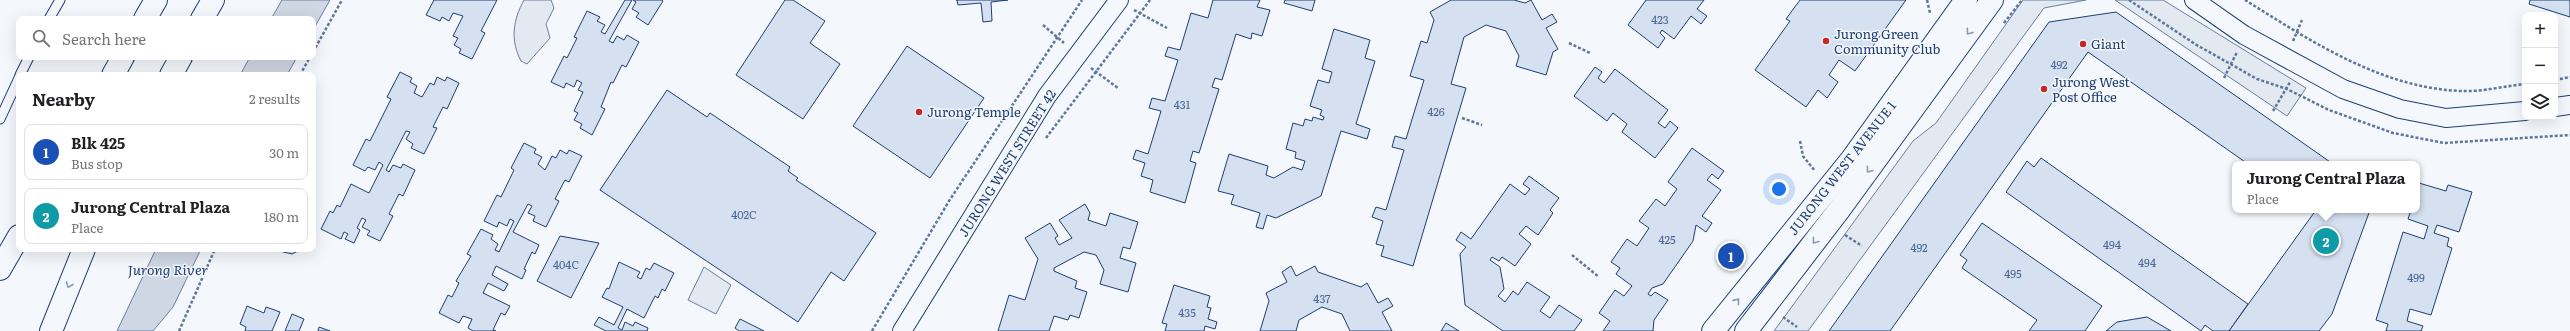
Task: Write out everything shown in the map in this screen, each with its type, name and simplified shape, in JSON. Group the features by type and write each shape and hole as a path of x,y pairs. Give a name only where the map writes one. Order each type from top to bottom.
{"main road":[{"path":"147,16 156,0"},
{"path":"204,16 213,0"},
{"name":"JURONG WEST AVENUE 1","path":"1713,331 1852,159 1966,0"},
{"name":"JURONG WEST AVENUE 1","path":"1746,331 1843,204 1992,0"},
{"path":"114,72 121,60"},
{"path":"173,72 179,60"},
{"path":"0,269 16,241"},
{"path":"51,331 83,252"}],"street":[{"path":"2194,0 2244,35 2299,66 2343,89 2400,109 2446,118 2522,111"},
{"name":"JURONG WEST STREET 42","path":"902,331 1047,96 1126,4"},
{"path":"2558,107 2570,105"}],"lane":[{"path":"51,16 60,0"},
{"path":"22,72 28,60"},
{"path":"0,119 16,84"}],"path":[{"path":"316,47 342,0"},
{"path":"872,331 949,201 1082,0"},
{"path":"1041,143 1150,0"},
{"path":"1927,0 1930,13"},
{"path":"2129,0 2230,65 2256,79 2287,89 2329,110"},
{"path":"2245,0 2297,32 2354,63 2401,81 2462,92 2522,84"},
{"path":"1126,4 1140,14 1167,28"},
{"path":"2224,78 2244,35"},
{"path":"1569,43 1590,53"},
{"path":"302,72 308,60"},
{"path":"2273,111 2299,66"},
{"path":"2558,79 2570,77"},
{"path":"1462,118 1482,125"},
{"path":"1800,141 1803,156 1816,173"},
{"path":"1841,233 1862,246"},
{"path":"179,331 214,252"},
{"path":"1572,255 1599,277"},
{"path":"1779,314 1797,327"}],"shaded area":[{"path":"524,0 551,0 554,8 546,24 550,38 527,64 521,61 514,38 517,15"},
{"path":"2023,0 2086,0 2044,8 1808,331 1774,331 1913,141 1936,123"},
{"path":"2115,0 2163,0 2306,88 2287,116"},
{"path":"704,267 731,285 716,314 688,300"}],"water":[{"path":"282,0 330,0 316,25 316,16 273,16"},
{"path":"248,60 295,60 289,72 242,72"},
{"name":"Jurong River","path":"155,252 200,252 173,307 153,331 117,331"}],"building":[{"path":"434,0 497,0 481,31 485,33 472,59 459,53 461,49 454,45 458,38 453,36 463,16 453,13 449,21 442,17 440,21 426,15"},
{"path":"625,0 632,0 609,41 613,43 617,36 624,40 627,35 639,42 626,67 622,65 613,83 611,82 601,107 605,109 592,135 580,128 582,124 574,120 578,113 574,111 583,92 578,90 582,83 577,80 574,87 566,83 564,88 551,82 564,56 567,58 577,38 574,37 587,11 600,17 597,21 605,25 601,32 605,34"},
{"path":"633,0 663,1 648,25 636,17 639,13 632,9 636,2"},
{"path":"785,0 793,0 825,21 810,43 840,64 803,119 736,75"},
{"path":"957,0 1008,0 991,2 992,21 983,22 981,3 958,5"},
{"path":"1213,0 1260,0 1257,7 1270,10 1262,36 1252,33 1251,39 1236,34 1222,80 1215,78 1212,87 1219,89 1199,153 1193,151 1190,161 1196,163 1185,203 1150,192 1153,180 1141,176 1145,163 1133,159 1136,150 1148,154 1161,111 1149,108 1152,98 1165,101 1178,60 1165,56 1168,47 1180,50 1191,13 1208,18"},
{"path":"1285,0 1315,0 1312,11 1284,3"},
{"path":"1451,0 1514,0 1525,3 1531,0 1542,20 1552,14 1557,22 1546,28 1558,49 1553,52 1546,75 1516,66 1519,56 1506,31 1486,25 1464,37 1451,84 1466,88 1413,266 1381,256 1384,246 1376,244 1383,221 1372,217 1376,207 1386,210 1404,150 1392,147 1395,136 1406,139 1424,80 1410,76 1421,41 1427,43 1434,20 1430,12"},
{"path":"1646,0 1704,0 1697,9 1707,16 1701,24 1691,16 1674,39 1662,30 1660,33 1665,38 1658,48 1628,25"},
{"name":"Jurong Green Community Club","path":"1800,0 1906,0 1855,71 1839,60 1829,75 1838,82 1827,98 1818,90 1806,107 1755,70 1790,21 1786,19"},
{"path":"2530,0 2570,0 2570,17 2558,12 2529,4"},
{"path":"2116,12 2329,161 2244,161 2088,52 1890,331 1829,331 2049,22"},
{"path":"1334,29 1370,40 1365,58 1375,61 1356,124 1370,129 1367,139 1341,131 1321,196 1276,218 1267,215 1263,229 1256,227 1260,213 1231,204 1234,195 1218,191 1229,154 1268,166 1266,175 1274,178 1293,167 1302,170 1305,161 1295,158 1296,152 1286,149 1293,123 1303,126 1305,119 1312,121 1313,117 1323,120 1324,117 1320,115 1322,110 1310,106 1318,80 1329,83 1332,72 1322,69"},
{"name":"Jurong Temple","path":"907,46 984,98 930,178 853,126"},
{"path":"1595,67 1602,72 1598,78 1604,83 1615,69 1668,110 1658,123 1665,128 1670,121 1678,128 1655,158 1622,132 1627,124 1613,113 1607,121 1574,96"},
{"path":"400,72 412,78 410,82 417,86 414,93 422,97 430,83 434,85 437,77 445,81 447,77 459,83 447,109 443,107 433,127 437,128 424,154 411,148 413,144 406,139 410,132 406,131 386,170 389,172 393,165 401,168 403,164 415,170 403,196 399,194 389,214 393,216 380,241 367,235 370,231 362,227 366,220 362,218 357,228 360,230 354,243 345,239 348,234 344,232 341,239 321,229 330,211 333,213 337,205 340,207 351,184 369,193 383,165 379,162 375,170 368,167 365,171 353,165 366,139 370,141 391,99 387,97"},
{"path":"667,90 707,117 710,113 790,167 788,171 798,178 796,180 876,233 844,281 831,272 798,322 600,190"},
{"path":"524,143 536,149 534,153 542,157 538,164 545,170 552,156 556,158 560,150 567,154 569,150 582,156 569,182 565,180 555,199 559,201 546,227 533,221 535,216 528,213 532,206 528,204 513,232 539,245 535,254 532,252 524,269 526,270 522,279 496,266 492,275 508,284 504,291 488,283 483,293 510,306 505,315 501,313 493,330 496,331 473,331 468,328 472,319 463,316 459,323 439,313 448,295 452,297 459,283 456,281 471,256 467,254 481,229 493,235 491,239 498,244 495,250 499,252 514,221 510,219 507,226 499,222 497,227 484,221 497,195 501,197 514,170 511,168"},
{"path":"1692,148 1724,171 1718,179 1712,174 1707,180 1721,190 1702,216 1712,223 1706,232 1696,225 1693,241 1663,284 1652,288 1648,294 1651,296 1655,292 1668,300 1654,320 1653,331 1603,331 1610,321 1599,313 1615,290 1624,296 1632,286 1616,274 1620,268 1611,262 1627,239 1637,246 1649,228 1639,221 1656,199 1665,206 1677,189 1668,182"},
{"path":"2041,158 2248,304 2229,331 2213,331 2205,325 2201,331 2006,192 2027,161 2034,167"},
{"path":"1529,176 1559,198 1550,210 1553,213 1538,235 1526,226 1519,234 1531,244 1515,266 1502,257 1499,261 1492,257 1490,260 1500,267 1504,289 1498,296 1505,302 1513,291 1518,295 1527,282 1550,297 1540,311 1550,318 1559,305 1582,320 1574,331 1503,331 1465,305 1460,254 1466,247 1456,240 1461,232 1471,239 1510,184 1525,195 1530,189 1523,184"},
{"path":"2420,183 2446,191 2448,185 2472,192 2459,232 2437,225 2434,233 2449,238 2447,246 2452,248 2431,315 2410,309 2407,321 2423,326 2421,331 2386,331 2388,324 2376,320 2403,232 2424,239 2428,226 2408,219 2410,213 2420,213"},
{"path":"1085,204 1090,213 1088,220 1106,226 1110,213 1138,222 1130,249 1123,247 1120,258 1136,263 1128,292 1100,284 1104,270 1096,255 1084,252 1054,268 1054,271 1077,281 1075,288 1087,292 1079,318 1070,315 1068,320 1054,316 1049,331 998,331 1009,295 1025,300 1038,259 1025,238 1050,223 1058,236 1055,238 1059,245 1072,238 1059,220"},
{"path":"2314,213 2369,213 2332,314 2319,331 2229,331"},
{"path":"1982,223 2102,306 2085,331 2029,331 2037,320 1962,268 1967,260 1960,255"},
{"path":"560,236 599,243 571,298 537,281"},
{"path":"284,252 296,252 292,254"},
{"path":"619,262 640,272 637,277 641,279 646,268 650,270 654,263 674,273 665,291 662,289 658,298 655,296 644,318 627,309 618,328 622,330 625,322 633,326 635,322 648,328 647,331 606,331 594,325 599,317 614,325 623,307 602,297 607,288 609,289"},
{"path":"1291,266 1296,276 1315,266 1318,272 1361,287 1367,283 1378,303 1388,298 1393,306 1382,312 1392,331 1350,331 1342,314 1322,307 1299,320 1296,331 1260,331 1269,301 1266,293 1287,282 1282,272"},
{"path":"1174,285 1210,296 1207,307 1211,308 1208,319 1217,322 1215,329 1205,326 1204,331 1165,331 1167,324 1162,323"},
{"path":"247,306 264,313 266,307 280,312 272,331 245,331 246,327 240,324"},
{"path":"292,314 304,319 299,331 285,331"},
{"path":"2147,317 2171,331 2106,331 2117,322"},
{"path":"740,319 764,331 739,331 735,328"},
{"path":"1446,323 1459,331 1441,331"},
{"path":"319,327 330,331 318,331"}],"place":[{"name":"Jurong Green Community Club","path":"1826,41"},
{"name":"Giant","path":"2083,44"},
{"name":"Jurong West Post Office","path":"2044,89"},
{"name":"Jurong Temple","path":"919,112"},
{"name":"Jurong Central Plaza","path":"2326,241"},
{"name":"Blk 425","path":"1731,256"}]}
